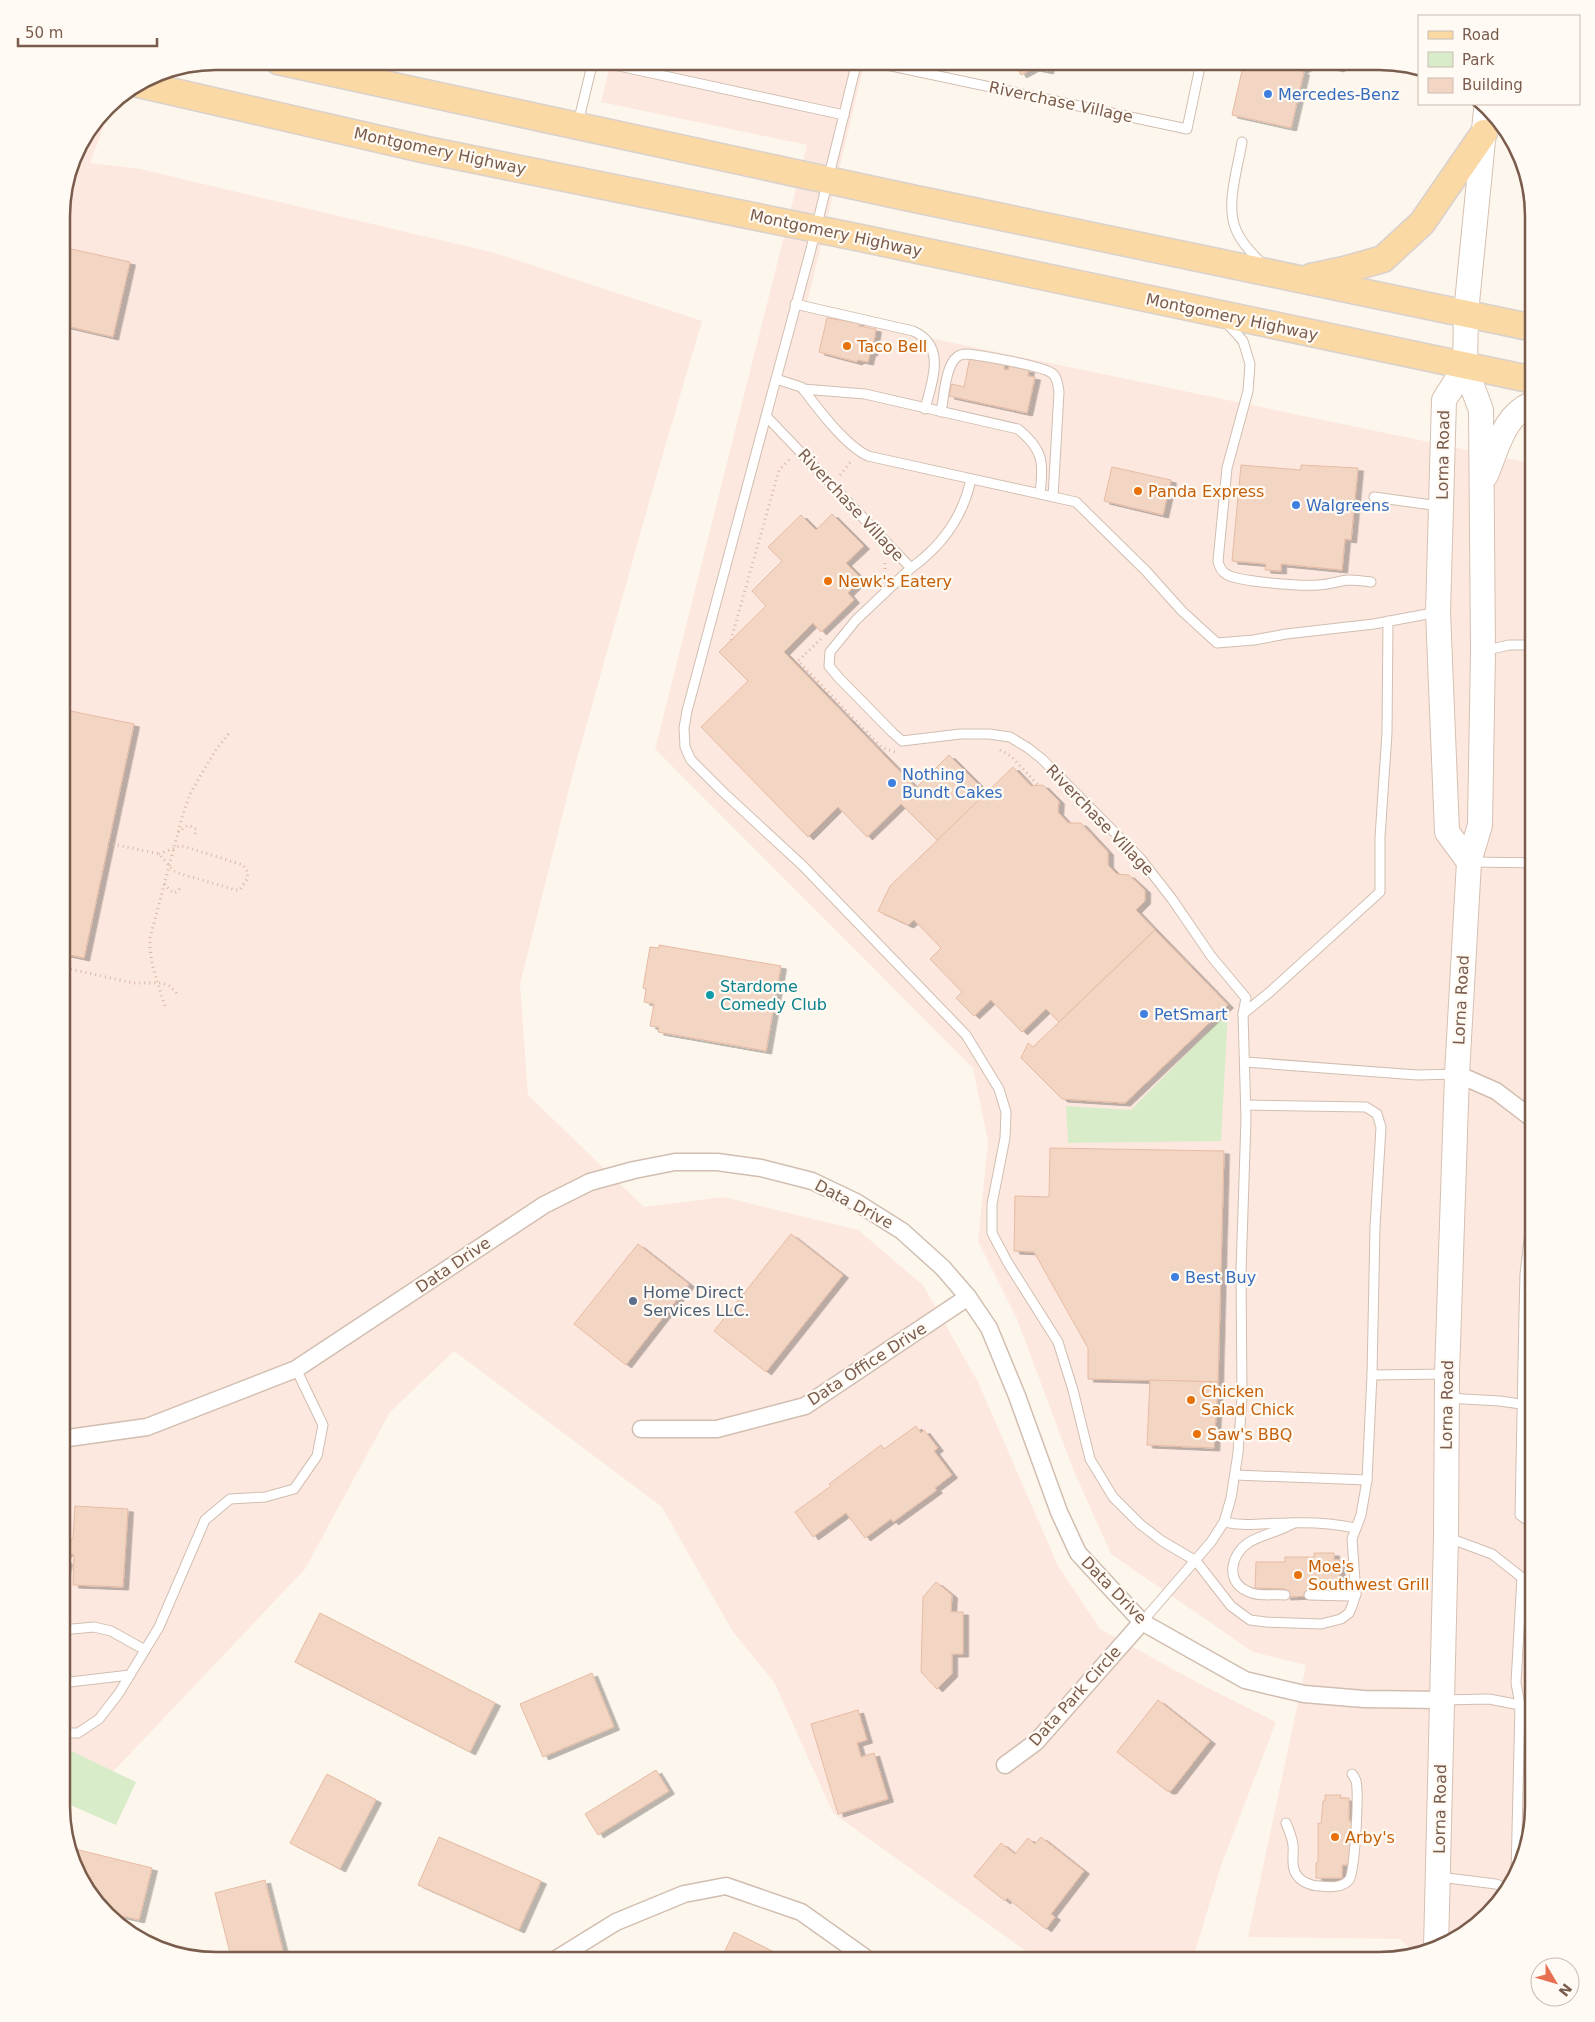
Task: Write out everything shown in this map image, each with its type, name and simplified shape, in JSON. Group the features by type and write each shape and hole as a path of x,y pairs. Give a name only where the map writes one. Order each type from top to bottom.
{"main road":[{"path":"319,70 1284,277 1525,326"},
{"name":"Montgomery Highway","path":"149,86 427,150 816,229 1525,378"},
{"path":"1284,277 1344,270 1383,259 1422,223 1485,122"}],"street":[{"path":"1465,367 1466,313 1485,122"},
{"name":"Lorna Road","path":"1436,1940 1446,1537 1447,1374 1457,1074 1469,862 1480,825 1483,651 1481,410 1465,367"},
{"name":"Lorna Road","path":"1465,367 1444,400 1438,612 1447,832 1469,862"},
{"path":"1481,488 1503,433 1512,418 1525,407"},
{"path":"1457,1074 1496,1091 1525,1113"},
{"name":"Data Drive","path":"70,1438 147,1427 296,1369 544,1205 590,1182 634,1170 675,1162 717,1162 752,1167 812,1181 856,1202 902,1231 943,1268 968,1297 989,1328 1017,1396 1059,1512 1078,1553 1142,1622 1245,1680 1304,1694 1364,1699 1442,1700"},
{"name":"Data Office Drive","path":"641,1429 717,1429 805,1406 968,1297"},
{"name":"Data Park Circle","path":"1005,1765 1036,1742 1142,1622"},
{"path":"568,1952 616,1922 684,1894 726,1886 801,1912 857,1952"}],"lane":[{"path":"577,126 592,70"},
{"path":"636,70 844,114"},
{"path":"855,70 816,229 687,711 684,728 685,747 691,760 750,818 802,865 966,1035 999,1088 1006,1112 1005,1138 992,1204 992,1233 1008,1263 1058,1342 1073,1390 1090,1459 1113,1497 1140,1524 1162,1541 1196,1560 1231,1606 1250,1620 1321,1624 1341,1619 1349,1613 1356,1594 1352,1539 1361,1515 1367,1480 1372,1375 1375,1226 1381,1127 1377,1114 1366,1108 1246,1105"},
{"name":"Riverchase Village","path":"910,70 1187,129 1199,70"},
{"path":"1242,142 1231,207 1235,228 1249,250 1284,277"},
{"path":"795,304 913,331 922,335 930,343 935,358 925,409"},
{"path":"1219,314 1243,341 1250,364 1248,391 1227,468 1218,561 1220,568 1225,574 1234,578 1259,581 1315,586 1346,580 1371,582"},
{"path":"941,412 950,370 957,357 962,354 1025,365 1047,370 1053,374 1058,382 1059,392 1053,496"},
{"path":"776,380 801,387 820,412 859,452 877,458 1076,502 1140,564 1182,611 1216,643 1254,640 1438,612"},
{"path":"803,389 865,394 1018,429 1032,441 1040,452 1040,493"},
{"name":"Riverchase Village","path":"766,416 911,568 856,620 830,652 829,666 902,741 953,734 989,734 1010,737 1042,759 1140,858 1211,956 1246,998 1243,1014 1246,1105 1241,1272 1242,1397 1235,1475 1224,1522 1196,1560 1142,1622"},
{"path":"911,568 928,554 953,527 966,499 971,479"},
{"path":"1374,497 1442,507"},
{"path":"1243,1014 1380,892 1380,837 1387,733 1388,621"},
{"path":"1483,651 1509,645 1525,645"},
{"path":"1469,862 1525,863"},
{"path":"1245,1062 1417,1075 1457,1074"},
{"path":"1525,1274 1520,1515 1525,1519"},
{"path":"70,1733 78,1733 99,1719 119,1694 159,1627 205,1520 230,1499 264,1497 294,1489 317,1456 323,1425 296,1369"},
{"path":"1372,1375 1447,1374"},
{"path":"1447,1398 1525,1404"},
{"path":"1235,1475 1367,1480"},
{"path":"1224,1522 1252,1525 1327,1523 1355,1528"},
{"path":"1285,1595 1247,1592 1236,1581 1232,1573 1232,1566 1240,1550 1249,1542 1283,1530 1294,1523"},
{"path":"1446,1537 1492,1554 1525,1580"},
{"path":"1516,1854 1520,1704 1516,1683 1522,1577"},
{"path":"1309,1596 1348,1596 1356,1594"},
{"path":"70,1629 94,1627 111,1631 145,1650"},
{"path":"70,1682 130,1676"},
{"path":"1442,1700 1489,1699 1520,1704 1525,1707"},
{"path":"1286,1823 1293,1844 1293,1866 1295,1873 1300,1878 1312,1886 1335,1887 1348,1882 1352,1876 1354,1864 1356,1815 1356,1781 1352,1774"},
{"path":"1438,1877 1501,1886"}],"path":[{"path":"165,1006 149,951 150,938 178,832 191,792 215,751 230,732"},
{"path":"178,832 188,825 196,829 195,835"},
{"path":"108,842 159,854 180,846 186,847 243,865 248,872 247,879 240,890 236,890 181,874 169,866 159,854"},
{"path":"164,884 173,893 177,892 181,887"},
{"path":"70,969 133,983 158,983 170,986 179,996"}],"shaded area":[{"path":"609,70 863,70 805,312 1525,462 1524,1825 1517,1853 1510,1871 1500,1887 1475,1916 1444,1937 1410,1949 1400,1939 1248,1937 1306,1665 1253,1652 1111,1554 1073,1469 1017,1319 978,1241 988,1141 973,1068 655,749 807,145 601,102"},
{"path":"106,121 90,163 140,169 495,253 702,321 573,773 520,984 528,1095 644,1207 723,1197 858,1230 923,1285 978,1382 1058,1566 1100,1629 1200,1684 1276,1722 1222,1863 1195,1952 1027,1952 833,1813 774,1682 733,1632 662,1507 454,1351 390,1412 305,1569 109,1776 70,1761 70,206 75,178 85,151"}],"green space":[{"path":"1228,1012 1221,1141 1068,1143 1066,1106 1131,1110"},
{"path":"70,1750 136,1782 116,1825 70,1805"}],"building":[{"path":"1018,70 1030,70 1021,75"},
{"name":"Mercedes-Benz","path":"1242,70 1303,70 1301,71 1304,72 1291,128 1232,115"},
{"path":"70,249 130,262 113,337 70,327"},
{"name":"Taco Bell","path":"827,318 859,323 859,326 876,329 872,353 870,353 868,362 858,360 857,362 819,352"},
{"path":"970,357 1005,364 1004,369 1008,370 1009,366 1029,370 1028,376 1035,377 1027,413 949,396 952,384 964,387"},
{"name":"Walgreens","path":"1241,465 1301,470 1301,465 1358,468 1351,540 1345,539 1342,570 1281,564 1281,571 1265,570 1266,564 1232,561"},
{"name":"Panda Express","path":"1112,467 1171,480 1163,515 1104,501"},
{"path":"832,514 864,546 846,563 862,579 848,593 854,600 821,632 813,623 784,652 916,788 949,755 987,793 938,841 901,804 867,837 838,807 808,837 701,727 748,681 719,652 766,606 752,591 782,561 768,547 801,515 816,530"},
{"path":"70,711 134,724 84,958 70,955"},
{"path":"1013,767 1031,786 1043,785 1059,801 1058,812 1068,823 1081,823 1108,852 1108,865 1117,874 1129,875 1145,890 1145,901 1136,910 1155,930 1059,1022 1046,1009 1022,1032 991,1000 974,1016 956,998 962,992 930,959 941,948 914,920 908,925 878,911 890,886"},
{"name":"PetSmart","path":"1155,930 1228,1005 1125,1103 1062,1099 1021,1058 1028,1043 1033,1047"},
{"name":"Stardome Comedy Club","path":"659,945 781,966 766,1051 658,1032 659,1027 650,1026 654,1004 644,1002 646,989 643,988 650,947 659,948"},
{"path":"1050,1148 1224,1151 1218,1382 1088,1379 1088,1348 1034,1252 1014,1251 1015,1196 1049,1197"},
{"path":"791,1234 843,1275 766,1372 714,1331"},
{"path":"638,1244 689,1284 626,1365 574,1324"},
{"path":"1150,1380 1218,1382 1214,1448 1147,1445"},
{"path":"916,1426 921,1433 924,1430 938,1448 934,1451 952,1475 935,1488 937,1490 893,1522 891,1519 865,1538 846,1513 813,1537 795,1512 831,1486 829,1484 881,1445 884,1449"},
{"path":"75,1506 128,1509 123,1587 73,1585 74,1555 70,1553 70,1539 73,1539"},
{"name":"Moe's Southwest Grill","path":"1314,1553 1334,1553 1334,1560 1340,1560 1339,1595 1285,1597 1285,1589 1255,1588 1256,1562 1285,1562 1285,1557 1314,1557"},
{"path":"936,1582 952,1595 951,1612 963,1612 963,1654 952,1654 952,1674 937,1689 921,1672 923,1597"},
{"path":"320,1613 495,1703 470,1752 295,1662"},
{"path":"592,1673 614,1727 543,1757 520,1704"},
{"path":"1158,1700 1210,1741 1171,1791 1167,1791 1117,1752"},
{"path":"858,1710 867,1740 857,1743 861,1757 874,1753 888,1799 838,1814 811,1724"},
{"path":"656,1770 669,1791 598,1835 585,1814"},
{"path":"327,1774 376,1800 340,1869 290,1843"},
{"name":"Arby's","path":"1325,1795 1341,1795 1340,1798 1349,1798 1349,1821 1352,1821 1350,1865 1342,1865 1342,1878 1316,1878 1318,1823 1321,1824"},
{"path":"439,1837 541,1881 519,1930 418,1885"},
{"path":"1041,1837 1084,1871 1051,1914 1055,1917 1046,1929 1007,1898 1005,1901 974,1876 1001,1843 1015,1854 1028,1838 1035,1844"},
{"path":"77,1849 152,1868 139,1920 119,1915 106,1902 85,1871"},
{"path":"265,1880 283,1952 230,1952 215,1893"},
{"path":"734,1932 774,1952 724,1952"}],"place":[{"name":"Mercedes-Benz","path":"1268,94"},
{"name":"Taco Bell","path":"847,346"},
{"name":"Panda Express","path":"1138,491"},
{"name":"Walgreens","path":"1296,505"},
{"name":"Newk's Eatery","path":"828,581"},
{"name":"Nothing Bundt Cakes","path":"892,783"},
{"name":"Stardome Comedy Club","path":"710,995"},
{"name":"PetSmart","path":"1144,1014"},
{"name":"Best Buy","path":"1175,1277"},
{"name":"Home Direct Services LLC.","path":"633,1301"},
{"name":"Chicken Salad Chick","path":"1191,1400"},
{"name":"Saw's BBQ","path":"1197,1434"},
{"name":"Moe's Southwest Grill","path":"1298,1575"},
{"name":"Arby's","path":"1335,1837"}]}
